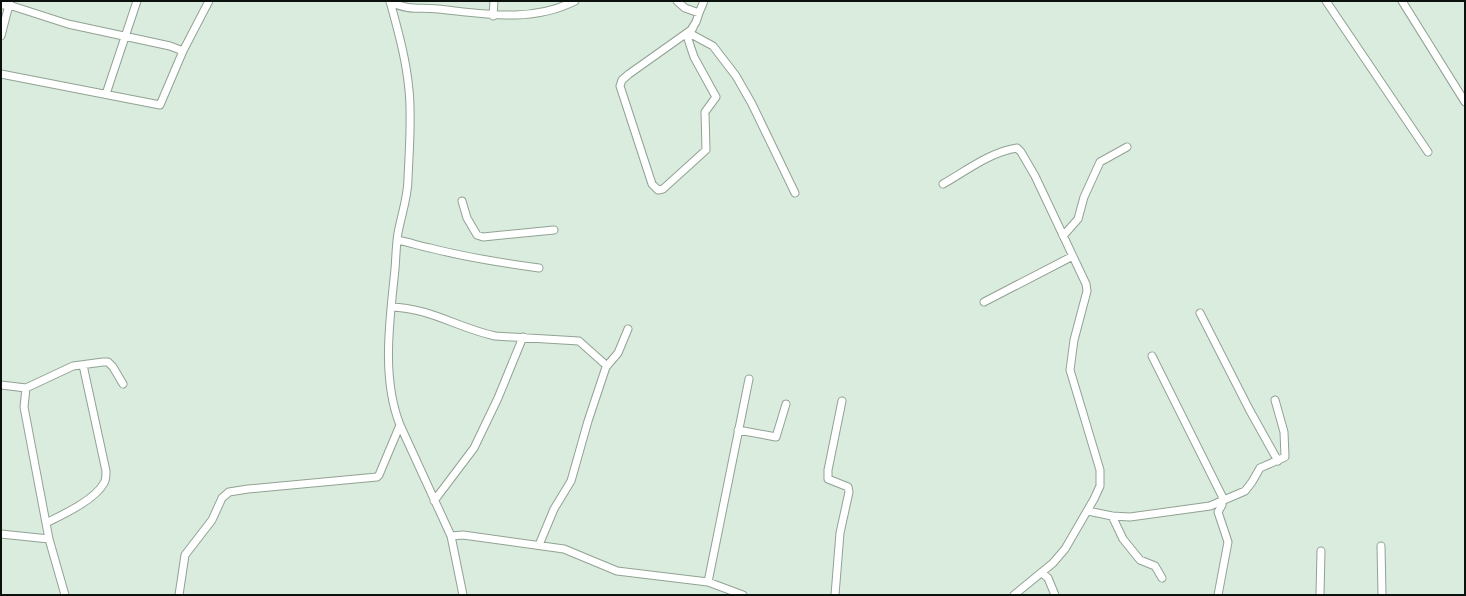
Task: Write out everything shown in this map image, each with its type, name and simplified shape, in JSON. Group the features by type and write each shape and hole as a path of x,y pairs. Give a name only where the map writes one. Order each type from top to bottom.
{"street":[{"path":"106,94 137,1"},
{"path":"1,74 160,105 183,50 209,1"},
{"path":"390,1 407,9 436,9 493,16 526,15 560,8 575,1"},
{"path":"390,1 401,38 409,89 409,177 397,240 389,346 390,383 394,411 450,536 463,595"},
{"path":"493,16 494,1"},
{"path":"548,10 552,1"},
{"path":"677,1 685,8 699,13"},
{"path":"691,30 622,80 620,86 652,184 658,190 663,189 706,150 705,112 716,96 694,57 687,36 691,30 696,22 704,1"},
{"path":"1326,1 1428,152"},
{"path":"1402,1 1465,102"},
{"path":"1,36 10,3"},
{"path":"1,4 10,3 68,24 183,50"},
{"path":"691,30 713,46 736,76 752,104 795,194"},
{"path":"1063,236 1078,219 1084,197 1100,162 1127,147"},
{"path":"942,184 1004,150 1017,148 1035,176 1082,274 1087,291 1074,340 1070,370 1100,470 1100,486 1088,511 1065,549 1042,573 1014,595"},
{"path":"462,201 467,218 477,235 483,237 554,230"},
{"path":"397,240 504,264 539,268"},
{"path":"984,302 1073,256"},
{"path":"391,307 409,307 428,312 482,333 495,336 579,341 606,366"},
{"path":"1200,313 1249,409 1278,461"},
{"path":"539,545 554,509 571,481 588,421 606,366 618,353 628,329"},
{"path":"434,501 474,448 498,398 523,337"},
{"path":"1152,356 1210,473 1222,502 1218,512 1228,542 1218,595"},
{"path":"1,386 26,388 58,372 92,362 108,362 120,377 123,384"},
{"path":"46,523 80,504 97,491 105,482 106,471 83,365"},
{"path":"708,582 749,379"},
{"path":"26,388 24,407 49,539 65,595"},
{"path":"1088,511 1112,516 1130,516 1195,509 1222,502 1248,489 1260,468 1285,457 1285,439 1275,400"},
{"path":"835,595 840,533 849,492 848,487 828,478 828,470 842,401"},
{"path":"738,430 776,437 786,404"},
{"path":"179,595 185,555 205,529 220,500 225,494 233,490 377,478 400,425"},
{"path":"1112,516 1123,539 1140,560 1155,566 1162,578"},
{"path":"1,534 49,539"},
{"path":"450,536 463,535 539,545 573,552 617,571 708,582 743,595"},
{"path":"1381,546 1382,595"},
{"path":"1320,595 1321,551"},
{"path":"1042,573 1048,578 1055,595"}]}
